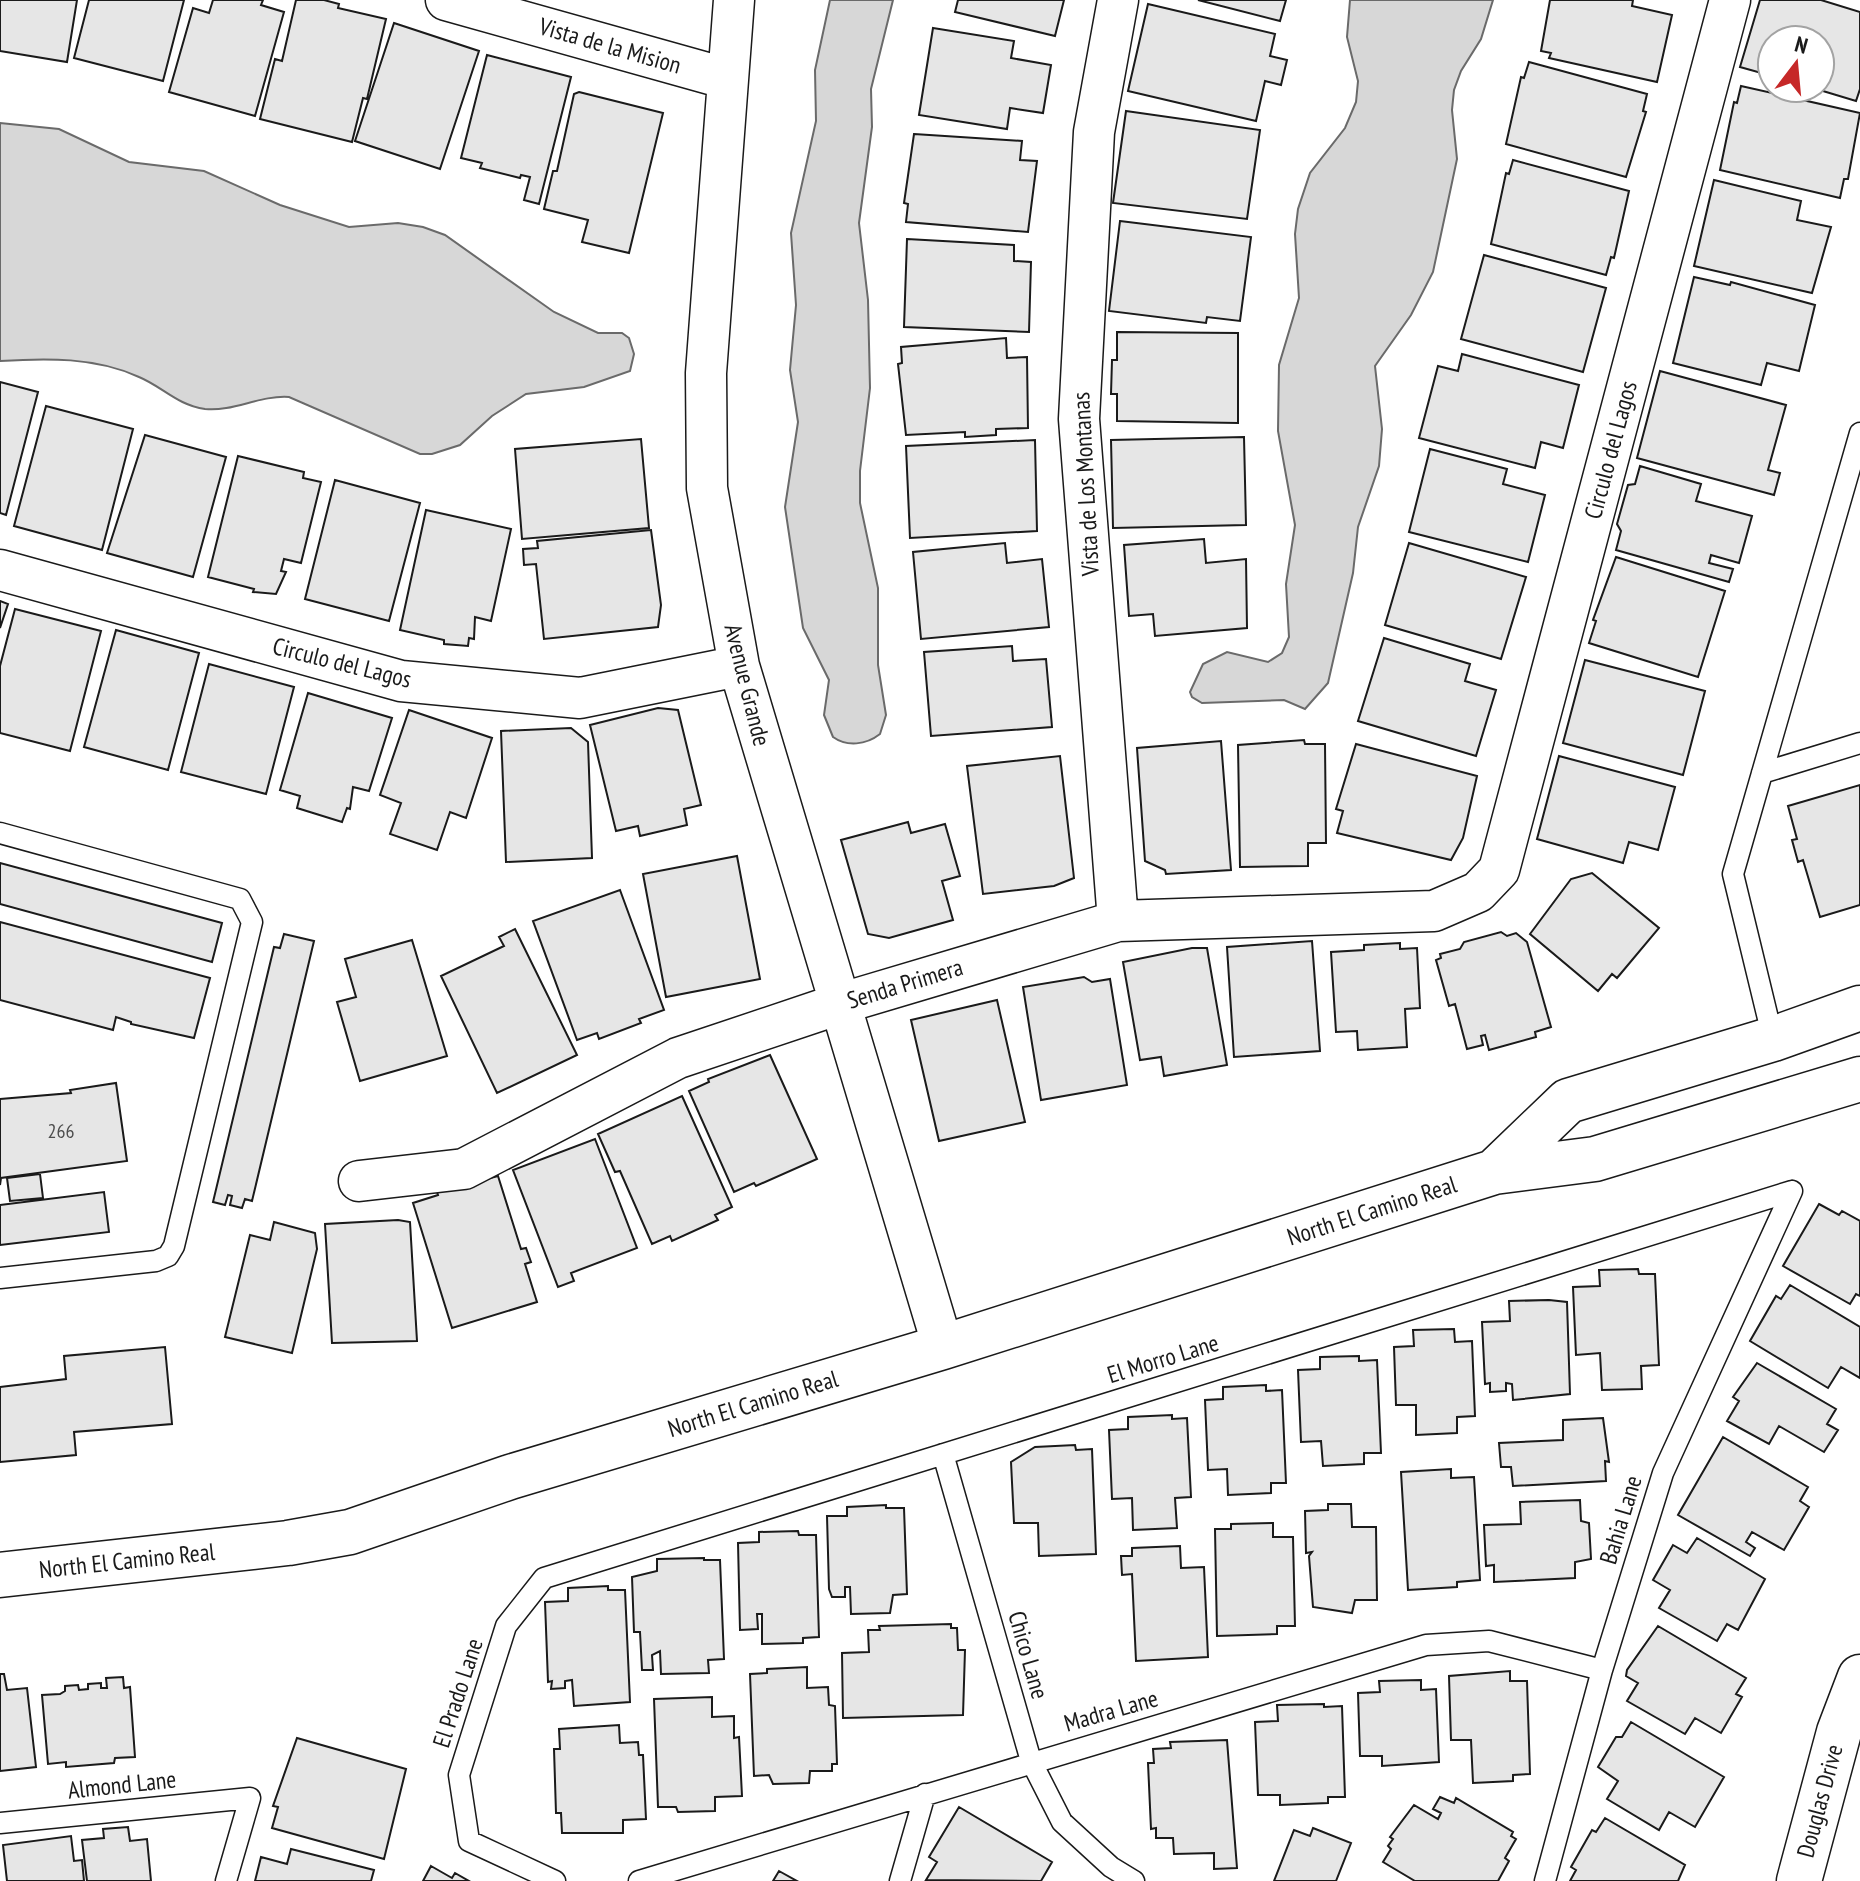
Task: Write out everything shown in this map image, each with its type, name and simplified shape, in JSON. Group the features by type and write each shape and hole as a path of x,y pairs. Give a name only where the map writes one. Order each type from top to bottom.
{"main road":[{"name":"North El Camino Real","path":"1494,1172 1568,1101 1773,1039 1860,1008"},
{"name":"North El Camino Real","path":"0,1575 288,1543 350,1532 510,1477 943,1347 1494,1172 1595,1159 1860,1079"},
{"name":"Douglas Drive","path":"1799,1881 1839,1732 1860,1677"}],"street":[{"name":"Vista de la Mision","path":"446,0 728,79"},
{"name":"Avenue Grande","path":"734,0 706,373 707,488 739,666 943,1347"},
{"name":"Vista de Los Montanas","path":"1118,0 1094,132 1079,419 1118,921"},
{"name":"Circulo del Lagos","path":"1478,892 1499,870 1730,0"},
{"name":"Circulo del Lagos","path":"0,570 401,681 580,698 739,666"},
{"name":"Senda Primera","path":"359,1181 464,1169 678,1058 839,1004 1118,921 1434,911 1478,892"}],"lane":[{"path":"1773,1039 1733,874 1860,433"},
{"path":"1762,773 1860,743"},
{"path":"0,833 240,899 252,922 174,1246 168,1256 156,1261 0,1278"},
{"name":"El Morro Lane","path":"549,1576 1792,1191"},
{"name":"Bahia Lane","path":"1545,1881 1602,1670 1663,1473 1792,1191"},
{"name":"Chico Lane","path":"943,1454 1031,1761 1062,1822 1111,1867 1134,1881"},
{"name":"El Prado Lane","path":"549,1576 506,1626 459,1775 469,1841 555,1881"},
{"name":"Madra Lane","path":"639,1881 1426,1645 1489,1641 1602,1670"},
{"path":"900,1881 925,1794"},
{"name":"Almond Lane","path":"0,1823 250,1798 226,1881"}],"shaded area":[{"path":"830,0 893,0 871,89 872,127 859,223 868,300 870,388 860,471 860,503 878,588 878,665 886,715 880,734 869,741 856,743 833,737 824,715 829,680 803,628 785,507 798,422 790,370 796,305 791,233 816,121 815,70"},
{"path":"1350,0 1493,0 1481,39 1461,71 1454,90 1452,110 1457,159 1433,272 1411,315 1375,366 1382,429 1379,466 1358,527 1353,573 1328,683 1305,709 1284,700 1202,703 1190,692 1203,664 1227,652 1268,662 1282,653 1289,637 1286,584 1295,525 1278,431 1279,365 1299,298 1295,234 1298,209 1310,173 1345,128 1356,102 1358,81 1347,37"},
{"path":"0,123 59,129 129,162 204,171 280,205 349,227 398,223 445,235 554,312 598,333 622,333 629,338 634,354 630,371 584,387 526,394 492,416 460,445 432,454 420,454 289,397 205,409 186,404 123,370 106,366 53,359 0,361"}],"building":[{"path":"0,0 77,0 67,62 0,51"},
{"path":"89,0 184,0 163,81 74,58"},
{"path":"213,0 263,0 261,5 284,12 255,116 169,92 193,8 209,13"},
{"path":"296,0 324,0 339,4 338,8 386,19 367,99 363,98 352,142 260,119 275,59 282,61"},
{"path":"958,0 1064,0 1055,36 955,12"},
{"path":"1198,0 1286,0 1280,21"},
{"path":"1550,0 1633,0 1632,6 1672,15 1657,82 1549,58 1551,53 1541,51"},
{"path":"1760,0 1821,0 1860,12 1860,89 1856,101 1836,95 1836,24 1756,24 1756,72 1740,67"},
{"path":"1148,4 1275,34 1270,56 1287,60 1281,85 1265,81 1256,121 1128,91"},
{"path":"394,23 479,51 440,169 355,141"},
{"path":"933,28 1014,41 1011,58 1051,65 1043,113 1010,108 1007,129 919,115"},
{"path":"487,55 571,77 539,204 524,200 530,177 521,175 520,178 480,168 482,163 461,158"},
{"path":"1529,62 1647,94 1643,111 1646,112 1626,177 1506,144 1521,77 1524,78"},
{"path":"1741,86 1756,89 1756,104 1820,104 1860,113 1848,179 1844,179 1840,198 1720,170 1734,102 1737,103"},
{"path":"579,92 663,113 629,253 582,242 588,220 544,209 553,171 557,171 574,94"},
{"path":"1126,111 1260,130 1247,219 1113,203"},
{"path":"914,134 1022,141 1020,160 1037,161 1028,232 906,222 908,204 904,203"},
{"path":"1513,160 1629,191 1614,258 1611,257 1606,275 1491,244 1506,173 1509,174"},
{"path":"1714,180 1801,201 1797,220 1831,227 1812,293 1694,266"},
{"path":"1120,221 1251,237 1240,321 1207,317 1206,323 1109,311"},
{"path":"907,239 1014,245 1014,261 1031,262 1029,332 904,327"},
{"path":"1484,255 1606,288 1583,372 1461,339"},
{"path":"1694,277 1730,285 1731,282 1815,305 1799,371 1767,363 1761,385 1673,363"},
{"path":"1117,332 1238,333 1238,423 1117,421 1117,394 1111,394 1112,360 1117,360"},
{"path":"1006,338 1007,358 1027,357 1028,428 996,429 996,435 965,437 965,432 906,435 898,364 902,363 901,347"},
{"path":"1462,354 1579,385 1563,448 1541,442 1535,468 1419,438 1438,366 1458,371"},
{"path":"1660,371 1786,405 1768,470 1780,473 1774,495 1637,458"},
{"path":"0,382 38,392 6,515 0,513"},
{"path":"46,406 133,429 102,550 14,526"},
{"path":"145,435 226,457 193,577 107,553"},
{"path":"1244,437 1246,525 1113,528 1111,440"},
{"path":"641,439 649,528 522,539 515,449"},
{"path":"1035,440 1037,531 910,538 906,446"},
{"path":"1430,449 1507,469 1503,484 1545,495 1528,562 1409,532"},
{"path":"238,456 304,472 303,478 321,482 301,563 284,559 281,571 286,572 276,594 253,592 254,589 208,577"},
{"path":"1640,466 1701,484 1696,501 1752,516 1739,563 1711,555 1709,563 1733,569 1729,582 1616,550 1621,531 1617,524 1628,485 1635,484"},
{"path":"335,480 420,503 389,621 305,599"},
{"path":"426,510 511,529 491,621 475,617 474,639 469,638 468,646 444,644 444,640 400,630"},
{"path":"651,530 661,605 658,627 544,639 536,564 524,565 523,549 538,548 537,541"},
{"path":"1204,539 1206,563 1246,559 1247,628 1155,636 1153,614 1129,616 1124,545"},
{"path":"1005,543 1007,563 1042,559 1049,627 921,639 913,552"},
{"path":"1409,543 1526,577 1501,659 1385,625"},
{"path":"1616,557 1725,591 1698,677 1589,643 1596,621 1593,620"},
{"path":"0,601 8,604 0,628"},
{"path":"15,609 101,631 70,751 0,733 0,666"},
{"path":"116,630 199,653 168,770 84,747"},
{"path":"1384,638 1470,664 1465,681 1496,690 1476,756 1358,721"},
{"path":"1012,646 1013,661 1046,659 1052,727 931,736 924,652"},
{"path":"1585,660 1705,691 1683,775 1563,743"},
{"path":"209,664 294,687 266,794 181,772"},
{"path":"308,693 392,718 369,791 353,787 350,809 347,808 342,822 297,808 300,796 280,790"},
{"path":"658,708 678,710 701,805 684,809 687,825 640,836 638,826 616,831 590,725"},
{"path":"409,710 492,738 466,818 450,812 437,850 390,834 401,803 380,795"},
{"path":"571,728 588,742 592,858 506,862 501,731"},
{"path":"1304,740 1305,744 1325,744 1326,843 1308,843 1308,866 1240,867 1238,745"},
{"path":"1221,741 1231,870 1166,874 1165,870 1145,861 1137,748"},
{"path":"1356,744 1477,776 1463,838 1451,860 1337,833 1343,811 1336,809"},
{"path":"1060,756 1074,878 1054,886 983,894 967,766"},
{"path":"1559,756 1675,787 1658,850 1629,842 1623,863 1537,839"},
{"path":"1860,785 1860,905 1820,917 1803,860 1798,862 1792,840 1797,839 1788,806"},
{"path":"908,822 911,833 945,824 960,876 942,881 953,920 889,938 868,934 841,840"},
{"path":"737,856 760,979 666,997 643,874"},
{"path":"0,863 222,923 212,962 0,904"},
{"path":"1592,873 1659,928 1617,978 1612,974 1598,991 1530,934 1571,879"},
{"path":"620,890 664,1010 639,1019 641,1023 599,1039 597,1033 577,1040 533,921"},
{"path":"0,922 210,978 194,1038 131,1024 116,1017 113,1030 0,1000"},
{"path":"515,929 577,1055 497,1093 441,976 504,946 499,937"},
{"path":"1501,932 1507,936 1516,933 1527,942 1551,1027 1535,1032 1536,1037 1489,1050 1485,1035 1481,1036 1483,1045 1467,1049 1455,1004 1449,1006 1436,960 1441,958 1440,954 1460,949 1464,942"},
{"path":"284,934 314,941 252,1201 245,1199 242,1208 230,1205 232,1196 228,1195 225,1205 213,1202 274,947 280,948"},
{"path":"412,940 447,1056 360,1081 337,1002 356,997 345,959"},
{"path":"1312,941 1320,1051 1234,1057 1227,947"},
{"path":"1400,943 1400,949 1417,948 1420,1008 1405,1009 1407,1047 1358,1050 1357,1031 1336,1032 1331,952 1364,950 1364,945"},
{"path":"1192,948 1207,948 1227,1065 1164,1076 1161,1057 1140,1060 1123,962"},
{"path":"1084,977 1092,982 1110,979 1127,1085 1041,1100 1023,987"},
{"path":"997,1000 1025,1122 939,1141 911,1020"},
{"path":"770,1055 817,1159 756,1186 754,1183 734,1192 689,1091 709,1082 708,1079"},
{"path":"116,1083 127,1161 1,1178 0,1185 0,1099 71,1093 70,1090"},
{"path":"682,1096 732,1207 715,1215 718,1220 672,1241 670,1236 652,1244 620,1171 615,1172 598,1134"},
{"path":"595,1139 637,1248 571,1273 574,1281 558,1287 513,1170"},
{"path":"40,1174 43,1198 10,1201 7,1178"},
{"path":"498,1176 521,1249 526,1248 531,1262 525,1264 537,1302 452,1328 413,1203 438,1195 437,1192"},
{"path":"104,1192 109,1232 0,1245 0,1205"},
{"path":"1819,1204 1839,1215 1842,1211 1860,1221 1860,1296 1856,1294 1850,1304 1783,1266"},
{"path":"274,1222 315,1233 317,1249 292,1353 225,1337 250,1235 270,1240"},
{"path":"410,1222 417,1341 332,1343 325,1224"},
{"path":"1638,1269 1639,1274 1655,1274 1659,1365 1641,1366 1642,1389 1602,1390 1600,1353 1576,1355 1573,1287 1600,1286 1599,1270"},
{"path":"1790,1285 1860,1327 1860,1378 1841,1367 1828,1388 1750,1341 1776,1296 1781,1299"},
{"path":"1509,1301 1567,1302 1570,1394 1513,1400 1512,1384 1506,1383 1506,1391 1490,1392 1490,1383 1485,1384 1482,1322 1510,1321"},
{"path":"1454,1329 1455,1342 1472,1341 1475,1416 1457,1417 1457,1433 1416,1435 1416,1405 1396,1405 1394,1347 1414,1346 1413,1330"},
{"path":"165,1347 172,1424 74,1432 76,1455 0,1462 0,1387 66,1379 64,1356"},
{"path":"1359,1356 1359,1361 1377,1360 1381,1453 1364,1453 1364,1464 1323,1466 1321,1441 1301,1442 1298,1370 1320,1369 1320,1357"},
{"path":"1757,1363 1836,1409 1827,1424 1838,1430 1824,1452 1779,1426 1769,1444 1727,1421 1739,1401 1733,1397"},
{"path":"1266,1385 1266,1391 1282,1390 1286,1483 1271,1483 1271,1493 1228,1495 1227,1469 1208,1470 1205,1400 1223,1399 1223,1387"},
{"path":"1172,1415 1172,1419 1187,1418 1191,1497 1175,1498 1177,1528 1133,1530 1132,1498 1112,1499 1109,1430 1128,1429 1128,1417"},
{"path":"1603,1418 1609,1462 1605,1461 1606,1481 1513,1486 1511,1467 1501,1467 1499,1443 1563,1440 1563,1420"},
{"path":"1723,1437 1808,1487 1800,1501 1809,1507 1784,1550 1752,1532 1746,1542 1755,1548 1750,1556 1678,1515"},
{"path":"1075,1445 1076,1450 1092,1449 1096,1554 1039,1556 1038,1523 1014,1523 1011,1462 1035,1447"},
{"path":"1451,1469 1451,1478 1474,1477 1480,1580 1457,1582 1457,1587 1408,1590 1401,1472"},
{"path":"1580,1500 1581,1521 1589,1523 1591,1559 1575,1562 1575,1578 1494,1582 1494,1565 1486,1566 1484,1525 1521,1524 1520,1502"},
{"path":"1328,1504 1351,1504 1352,1527 1376,1527 1377,1600 1355,1600 1352,1613 1313,1607 1309,1556 1312,1552 1306,1553 1305,1511 1328,1510"},
{"path":"886,1505 886,1508 904,1508 907,1594 893,1595 890,1613 851,1614 850,1587 845,1587 845,1597 832,1597 829,1589 827,1516 847,1516 847,1507"},
{"path":"1273,1523 1273,1537 1293,1537 1295,1626 1277,1626 1277,1634 1217,1636 1215,1529 1231,1529 1231,1524"},
{"path":"798,1531 799,1535 816,1535 819,1637 803,1638 803,1643 762,1644 762,1614 757,1614 758,1629 740,1630 738,1543 759,1542 759,1532"},
{"path":"1697,1538 1765,1579 1738,1630 1727,1624 1717,1641 1659,1608 1670,1590 1653,1580 1673,1545 1687,1553"},
{"path":"1180,1546 1181,1568 1204,1567 1208,1657 1136,1661 1132,1574 1122,1575 1121,1556 1132,1556 1132,1548"},
{"path":"657,1559 720,1560 724,1659 708,1660 709,1673 661,1674 660,1651 652,1655 653,1670 642,1670 640,1632 634,1632 632,1577 657,1571"},
{"path":"608,1586 608,1590 625,1590 630,1702 574,1706 572,1680 565,1681 565,1688 551,1689 552,1681 548,1682 545,1602 568,1601 568,1588"},
{"path":"951,1624 951,1628 957,1628 958,1650 965,1650 963,1715 843,1718 842,1653 869,1652 868,1630 880,1630 879,1626"},
{"path":"1658,1626 1746,1678 1736,1694 1742,1697 1721,1733 1695,1718 1685,1734 1627,1701 1638,1683 1626,1676 1627,1670"},
{"path":"807,1667 807,1688 828,1687 829,1705 835,1706 837,1764 832,1764 832,1771 810,1771 809,1783 773,1784 769,1775 754,1776 750,1674 767,1673 767,1669"},
{"path":"1510,1671 1510,1681 1527,1681 1530,1774 1513,1775 1513,1781 1473,1783 1471,1740 1451,1740 1449,1676"},
{"path":"0,1674 4,1674 7,1690 27,1688 36,1767 0,1771"},
{"path":"123,1677 124,1688 130,1687 135,1757 115,1758 114,1763 66,1767 66,1762 48,1764 42,1695 60,1694 65,1691 65,1686 78,1685 79,1690 88,1689 88,1684 101,1683 101,1688 107,1688 106,1678"},
{"path":"1421,1680 1421,1690 1436,1689 1439,1762 1382,1766 1382,1756 1360,1756 1358,1693 1380,1692 1379,1681"},
{"path":"712,1697 712,1717 734,1716 734,1738 739,1737 742,1796 715,1797 715,1811 678,1812 676,1807 658,1807 654,1699"},
{"path":"1324,1704 1324,1707 1342,1706 1345,1797 1328,1797 1328,1803 1280,1805 1280,1795 1258,1795 1255,1722 1278,1721 1277,1705"},
{"path":"1631,1722 1724,1777 1695,1827 1669,1812 1659,1830 1607,1799 1618,1781 1598,1767 1616,1737 1622,1737"},
{"path":"619,1725 620,1743 638,1742 639,1755 643,1755 646,1819 623,1820 623,1833 562,1833 561,1813 556,1813 554,1749 560,1749 559,1729"},
{"path":"297,1738 406,1769 384,1859 272,1828 278,1807 273,1806"},
{"path":"1227,1740 1237,1868 1214,1869 1214,1853 1174,1854 1173,1838 1156,1838 1156,1828 1151,1829 1148,1763 1154,1763 1153,1749 1171,1748 1170,1742"},
{"path":"1440,1797 1454,1803 1456,1798 1513,1832 1511,1836 1516,1839 1505,1858 1509,1861 1498,1881 1415,1881 1383,1862 1391,1849 1388,1846 1393,1839 1390,1837 1414,1805 1438,1819 1441,1813 1433,1809"},
{"path":"959,1807 1052,1862 1041,1881 926,1880 937,1862 929,1857"},
{"path":"1605,1818 1685,1865 1678,1881 1570,1881 1576,1870 1571,1867 1592,1830 1596,1832"},
{"path":"128,1827 130,1841 147,1839 151,1881 87,1881 82,1840 104,1838 103,1829"},
{"path":"1313,1828 1351,1843 1336,1881 1274,1881 1294,1830 1310,1836"},
{"path":"71,1836 74,1861 82,1860 84,1881 7,1881 3,1845"},
{"path":"291,1849 374,1870 371,1881 255,1881 261,1857 287,1864"},
{"path":"431,1866 452,1878 455,1873 469,1881 423,1881"},
{"path":"779,1871 797,1881 773,1881"}]}
